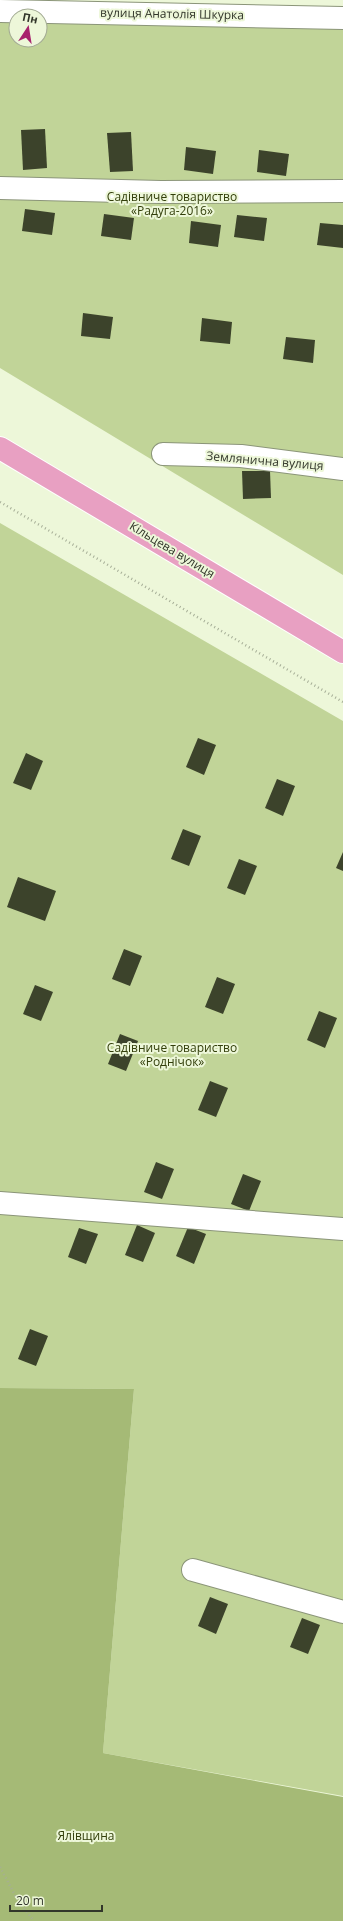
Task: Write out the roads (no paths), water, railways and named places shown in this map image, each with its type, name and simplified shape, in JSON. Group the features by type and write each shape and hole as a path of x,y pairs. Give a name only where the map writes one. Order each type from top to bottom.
{"main road":[{"name":"Кільцева вулиця","path":"0,448 343,652"}],"street":[{"name":"вулиця Анатолія Шкурка","path":"0,11 343,18"},
{"path":"0,188 161,192 343,191"},
{"name":"Землянична вулиця","path":"163,454 242,456 343,468"},
{"path":"0,1203 343,1229"},
{"path":"193,1570 343,1612"}],"park label":[{"name":"Садівниче товариство «Радуга-2016»","path":"172,204"},
{"name":"Садівниче товариство «Роднічок»","path":"172,1055"},
{"name":"Ялівщина","path":"86,1836"}]}
